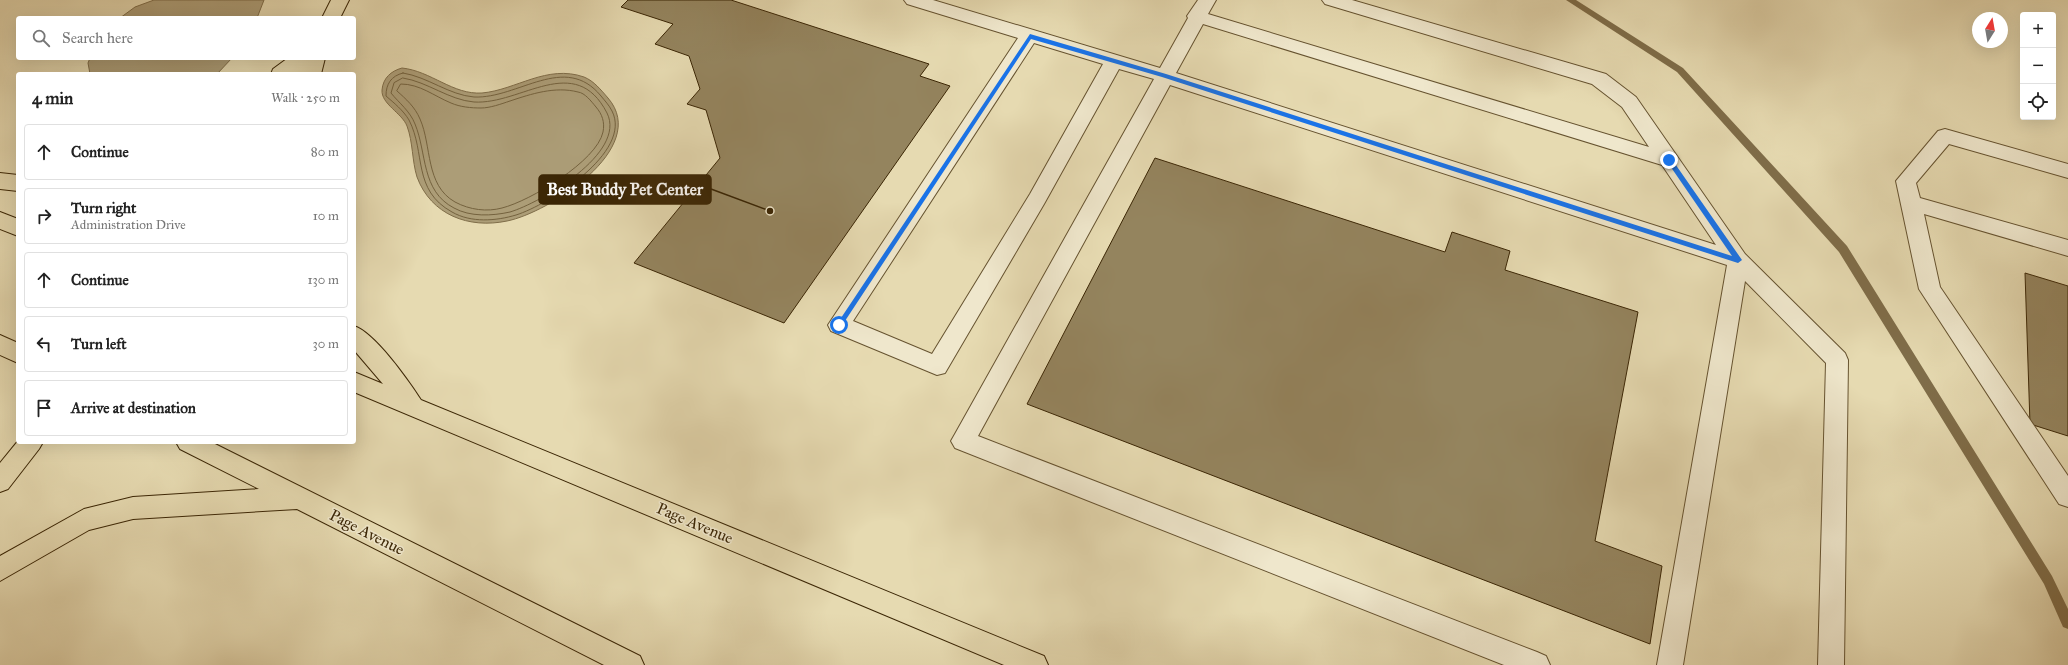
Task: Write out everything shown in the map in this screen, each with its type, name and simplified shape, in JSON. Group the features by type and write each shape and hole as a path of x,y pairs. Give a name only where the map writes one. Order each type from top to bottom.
{"main road":[{"path":"332,16 340,0"},
{"path":"283,72 298,60"},
{"path":"301,72 309,60"},
{"path":"312,72 316,60"},
{"path":"0,181 16,182"},
{"path":"0,220 16,227"},
{"path":"356,337 379,361 414,407"},
{"path":"0,344 16,353"},
{"name":"Page Avenue","path":"356,383 1036,665"},
{"path":"0,481 29,444"},
{"name":"Page Avenue","path":"192,444 631,665"},
{"path":"0,569 84,520 133,508 299,498"}],"street":[{"path":"913,0 1164,76 1738,260"},
{"path":"1207,0 1196,16 963,441 1537,665"},
{"path":"1331,0 1599,79 1629,102 1738,260 1837,360 1831,665"},
{"path":"1196,16 1669,160"},
{"path":"1030,36 839,325 937,366 1037,199 1114,62"},
{"path":"2068,171 1944,136 1906,181 1930,289 2068,496"},
{"path":"1911,203 2068,248"},
{"path":"1670,665 1738,260"}],"water":[{"path":"154,0 264,0 258,16 123,16 135,7"},
{"path":"89,60 230,60 219,72 90,72 88,63"},
{"path":"402,68 423,73 452,87 471,93 495,91 532,79 557,74 570,74 584,77 594,83 608,98 618,117 616,137 606,157 589,175 568,192 546,205 525,215 507,221 479,223 466,221 442,210 423,190 417,177 407,126 401,117 385,100 382,90 384,82 388,76 394,71"}],"building":[{"path":"628,0 731,0 929,64 920,76 950,86 784,323 634,263 720,158 706,110 687,104 700,89 689,56 655,44 673,24 621,7"},
{"path":"1155,158 1445,252 1452,232 1510,251 1505,270 1638,312 1595,541 1662,566 1650,644 1027,404"},
{"path":"2025,273 2068,286 2068,436 2030,424"}],"waterway":[{"path":"1570,0 1680,70 1843,249 2048,580 2068,623"}],"place":[{"name":"Best Buddy Pet Center","path":"770,211"}],"route":[{"path":"839,325 1030,36 1164,76 1738,260 1669,160"}]}
